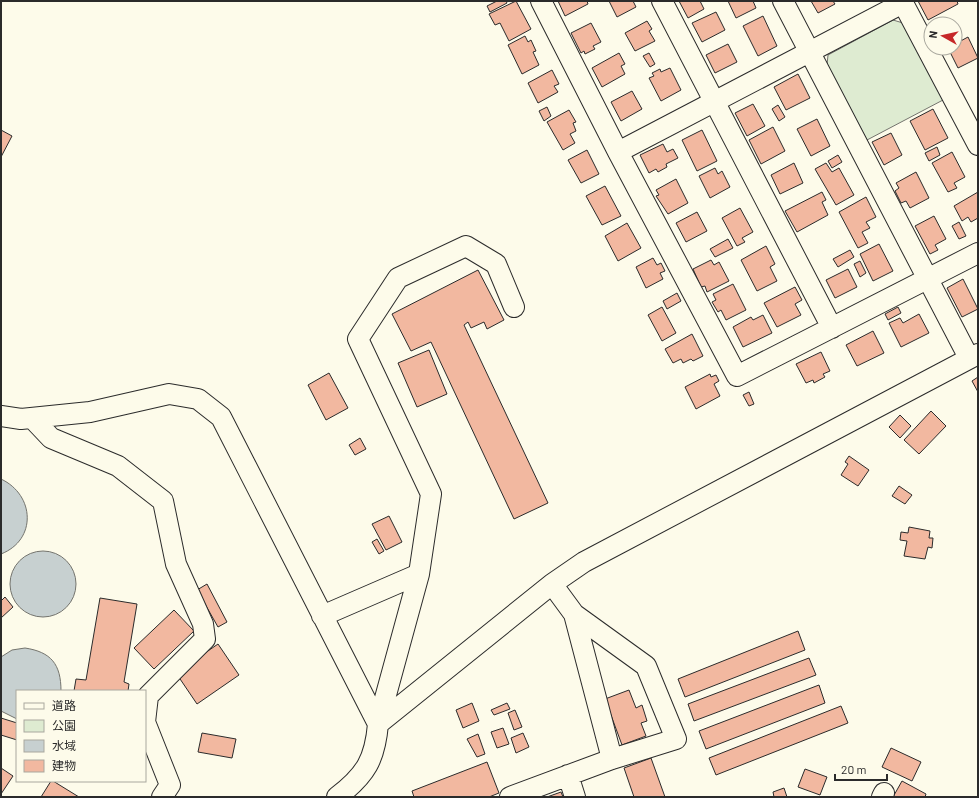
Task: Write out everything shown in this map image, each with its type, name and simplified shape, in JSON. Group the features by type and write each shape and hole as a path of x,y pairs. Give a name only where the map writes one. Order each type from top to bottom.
{"street":[{"path":"541,1 618,152 737,376 978,253"},
{"path":"662,1 832,328"},
{"path":"378,724 552,584 584,562 973,356 928,279 783,1"},
{"path":"618,152 903,3 978,145"},
{"path":"337,797 351,786 368,764 376,747 378,724 418,574 431,494 358,339 398,278 466,246 496,264 514,307"},
{"path":"1,416 21,419 90,412 169,394 198,399 221,417 378,724"},
{"path":"32,418 51,438 118,466 163,501 176,564 203,624 204,639 148,696 146,722 170,784 162,797"},
{"path":"322,616 418,574"},
{"path":"510,797 612,759 676,739 646,666 574,614 552,584"},
{"path":"574,614 612,759"},
{"path":"568,775 575,797"}],"green space":[{"path":"893,20 903,23 943,100 867,140 827,65 828,55"}],"water":[{"path":"1,479 12,486 20,496 25,506 27,517 26,528 21,539 13,547 1,554"},
{"path":"36,551 50,551 62,556 71,565 76,577 74,597 67,608 50,617 36,617 24,612 15,603 10,591 10,577 15,565 24,556"},
{"path":"25,648 48,656 53,661 59,673 61,682 61,690 16,690 16,718 1,711 1,657 12,650"}],"building":[{"path":"497,1 506,1 507,3 490,12 487,6"},
{"path":"516,1 531,29 509,41 500,23 495,25 489,14"},
{"path":"558,1 587,1 588,4 565,16"},
{"path":"609,1 633,1 636,7 617,17"},
{"path":"679,1 700,1 704,9 688,18"},
{"path":"728,1 753,1 756,8 736,18"},
{"path":"811,1 833,1 835,4 818,13"},
{"path":"918,1 957,1 958,4 936,16 926,16"},
{"path":"716,12 725,30 702,42 692,23"},
{"path":"763,16 777,46 758,56 743,26"},
{"path":"647,21 652,29 649,31 655,41 635,51 625,33"},
{"path":"591,23 601,42 593,46 595,49 585,54 584,51 581,53 571,33"},
{"path":"525,36 528,42 531,40 536,51 533,52 539,65 522,74 508,45"},
{"path":"968,37 978,58 958,68 952,56 963,56 963,40"},
{"path":"728,44 737,62 715,73 706,55"},
{"path":"619,53 625,64 621,66 625,74 602,87 592,68"},
{"path":"649,53 655,64 650,67 643,56"},
{"path":"670,68 681,90 661,101 649,78 654,76 652,73 660,69 661,72"},
{"path":"552,70 559,84 554,86 558,92 538,103 528,83"},
{"path":"798,74 810,98 786,110 774,87"},
{"path":"632,91 642,109 621,121 611,102"},
{"path":"753,104 765,126 747,136 735,113"},
{"path":"778,105 785,117 779,121 772,109"},
{"path":"547,107 551,116 544,121 539,111"},
{"path":"933,109 948,138 925,150 910,121"},
{"path":"569,110 576,122 573,123 576,131 570,134 575,143 563,150 547,122"},
{"path":"817,119 830,146 811,156 797,129"},
{"path":"773,127 785,151 761,164 749,140"},
{"path":"1,130 12,136 1,157"},
{"path":"702,130 717,161 697,171 682,140"},
{"path":"891,133 902,155 884,165 872,142"},
{"path":"663,144 667,152 673,149 678,158 666,164 667,167 658,172 656,169 649,173 640,155"},
{"path":"937,147 940,155 929,161 925,153"},
{"path":"587,150 599,174 581,183 568,160"},
{"path":"952,152 965,177 954,183 957,188 948,192 932,163"},
{"path":"838,155 842,162 832,168 828,161"},
{"path":"794,163 803,183 780,194 771,175"},
{"path":"826,163 832,172 839,168 854,195 836,205 815,169"},
{"path":"715,168 718,174 722,171 730,187 710,198 699,176"},
{"path":"916,172 929,198 910,208 906,201 901,203 895,191 899,188 896,183"},
{"path":"676,179 688,203 668,214 656,196 659,195 656,190"},
{"path":"605,186 621,216 602,225 586,196"},
{"path":"822,192 826,200 822,202 828,215 797,232 785,211"},
{"path":"978,192 978,218 971,222 968,217 962,221 954,206"},
{"path":"866,197 876,217 866,222 870,228 862,232 868,243 858,248 839,212"},
{"path":"740,208 753,232 742,238 745,242 737,246 722,218"},
{"path":"697,212 707,231 686,242 676,223"},
{"path":"934,216 946,239 935,245 938,250 930,254 915,226"},
{"path":"959,222 966,236 959,239 952,226"},
{"path":"627,223 641,248 618,261 605,236"},
{"path":"728,239 733,248 715,257 710,249"},
{"path":"879,244 893,271 873,281 860,254"},
{"path":"766,246 775,264 770,267 777,281 757,291 741,260"},
{"path":"850,250 854,257 838,267 833,259"},
{"path":"653,258 657,265 661,263 665,271 660,273 663,279 646,288 636,267"},
{"path":"711,260 714,265 719,262 729,281 707,292 705,286 701,287 693,269"},
{"path":"860,261 866,273 860,277 854,264"},
{"path":"848,269 857,287 835,298 826,280"},
{"path":"478,270 504,320 487,329 484,322 471,328 468,322 464,325 548,503 514,519 431,342 411,351 392,314"},
{"path":"963,279 978,309 962,317 947,288"},
{"path":"733,284 746,310 726,320 721,310 718,312 712,302 716,300 713,294"},
{"path":"795,287 802,300 795,304 801,315 777,327 764,303"},
{"path":"677,293 681,301 667,309 663,301"},
{"path":"662,307 676,333 662,341 648,315"},
{"path":"898,307 901,313 888,320 885,314"},
{"path":"919,314 929,333 901,347 889,323 900,318 903,323"},
{"path":"763,315 772,333 743,347 733,327 751,317 753,320"},
{"path":"873,331 884,353 857,366 846,345"},
{"path":"692,334 703,356 693,361 691,359 683,363 681,359 673,363 665,349"},
{"path":"429,350 447,394 417,407 398,363"},
{"path":"821,352 830,371 823,374 825,377 814,383 813,380 806,383 796,364"},
{"path":"329,373 348,408 326,420 308,385"},
{"path":"710,374 711,377 716,375 719,381 714,384 720,396 696,409 685,387"},
{"path":"978,377 978,392 972,381"},
{"path":"749,392 754,404 749,406 743,395"},
{"path":"931,411 946,426 919,454 904,440"},
{"path":"900,415 911,426 900,438 889,427"},
{"path":"360,438 366,449 355,455 349,445"},
{"path":"849,456 869,470 858,486 841,475 848,464 845,462"},
{"path":"899,486 912,495 905,504 892,496"},
{"path":"389,516 402,542 386,550 372,524"},
{"path":"909,527 930,531 929,538 933,538 932,548 928,547 925,559 904,556 907,541 900,540 901,532 908,533"},
{"path":"377,539 384,551 379,554 372,542"},
{"path":"207,584 227,622 218,627 197,590"},
{"path":"5,597 13,607 1,618 1,601"},
{"path":"100,598 137,604 124,682 129,684 128,690 74,690 76,679 86,680"},
{"path":"174,610 194,631 154,669 134,648"},
{"path":"798,631 805,650 685,697 678,679"},
{"path":"218,644 239,675 197,704 176,673"},
{"path":"809,658 816,675 694,721 688,704"},
{"path":"819,685 825,703 706,749 699,731"},
{"path":"629,690 636,708 642,705 647,721 641,723 646,736 622,745 605,699"},
{"path":"472,703 479,721 463,728 456,710"},
{"path":"507,703 510,709 494,715 491,710"},
{"path":"841,706 848,723 716,775 709,758"},
{"path":"515,710 522,727 514,730 508,713"},
{"path":"1,718 16,723 16,740 1,735"},
{"path":"503,728 509,744 497,748 491,732"},
{"path":"202,733 236,739 232,758 198,752"},
{"path":"523,733 529,747 516,753 511,738"},
{"path":"478,734 485,754 477,757 467,739"},
{"path":"891,748 921,762 912,781 882,767"},
{"path":"651,758 665,797 634,797 624,768"},
{"path":"487,762 499,793 489,797 414,797 412,791"},
{"path":"1,768 13,776 1,794"},
{"path":"805,769 827,777 820,795 798,787"},
{"path":"902,781 926,794 925,797 893,797"},
{"path":"50,782 55,782 79,797 41,797"},
{"path":"784,788 787,797 774,797 773,792"},
{"path":"561,792 563,797 547,797"}]}
